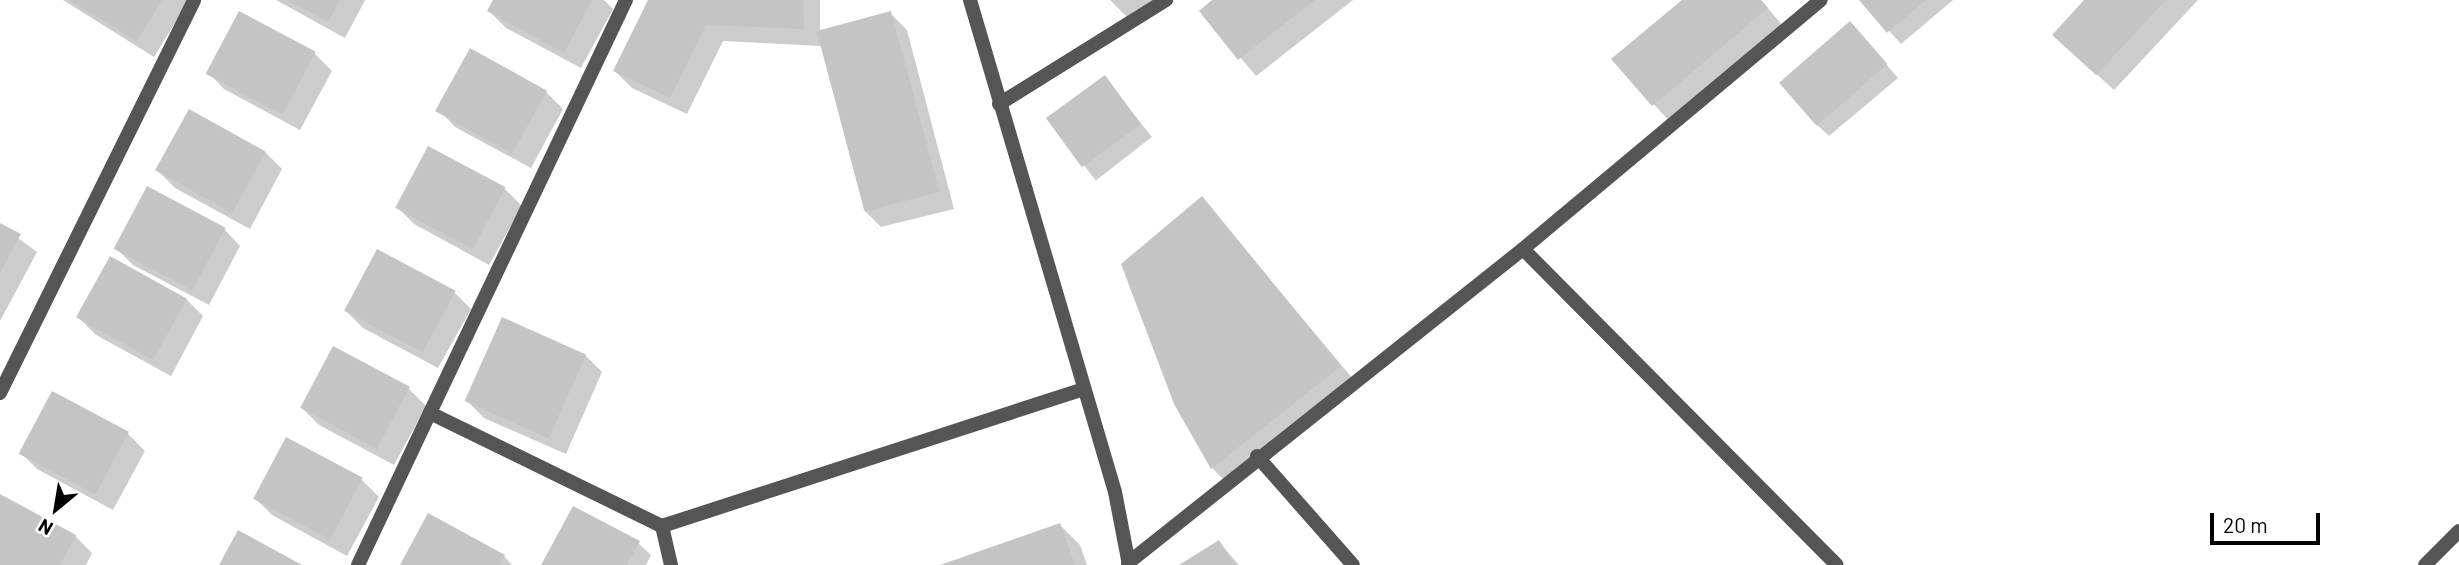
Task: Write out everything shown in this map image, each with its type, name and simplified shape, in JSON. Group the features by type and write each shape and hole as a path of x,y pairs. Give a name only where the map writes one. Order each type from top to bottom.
{"street":[{"path":"0,393 194,0"},
{"path":"358,565 626,0"},
{"path":"970,0 1080,390 1115,492 1129,564 1257,456 1523,249 1821,0"},
{"path":"999,104 1166,0"},
{"path":"1523,249 1837,565"},
{"path":"430,413 662,526 1080,390"},
{"path":"1257,456 1353,565"},
{"path":"662,526 671,565"},
{"path":"2425,565 2459,531"}],"building":[{"path":"69,0 162,0 137,41"},
{"path":"287,0 340,0 328,22"},
{"path":"493,0 592,0 564,53 487,11"},
{"path":"648,0 803,0 804,29 706,25 670,98 613,71"},
{"path":"1212,0 1315,0 1238,60 1199,11"},
{"path":"1682,0 1761,0 1768,8 1652,106 1611,59"},
{"path":"1859,0 1926,0 1887,33"},
{"path":"2084,0 2166,0 2096,75 2052,35"},
{"path":"239,11 316,52 282,115 206,74"},
{"path":"891,11 939,192 865,212 817,31"},
{"path":"1850,21 1887,64 1816,126 1779,83"},
{"path":"470,48 547,91 512,154 435,111"},
{"path":"1105,75 1141,124 1082,167 1046,118"},
{"path":"189,109 266,152 232,213 155,170"},
{"path":"428,146 506,187 473,249 395,208"},
{"path":"147,186 226,228 192,290 114,249"},
{"path":"1202,196 1341,366 1211,469 1174,404 1121,264"},
{"path":"0,223 21,234 0,273"},
{"path":"377,249 456,291 423,353 344,311"},
{"path":"110,256 187,299 153,360 76,317"},
{"path":"502,317 586,354 549,438 465,401"},
{"path":"333,346 410,387 377,449 300,408"},
{"path":"52,391 129,432 95,495 19,454"},
{"path":"286,437 363,478 330,540 253,499"},
{"path":"0,494 76,535 60,565 0,565"},
{"path":"573,506 640,541 627,565 541,565"},
{"path":"428,513 505,555 500,565 400,565"},
{"path":"1060,523 1075,565 940,565"},
{"path":"238,530 302,565 219,565"},
{"path":"1219,540 1235,565 1179,565"}]}
